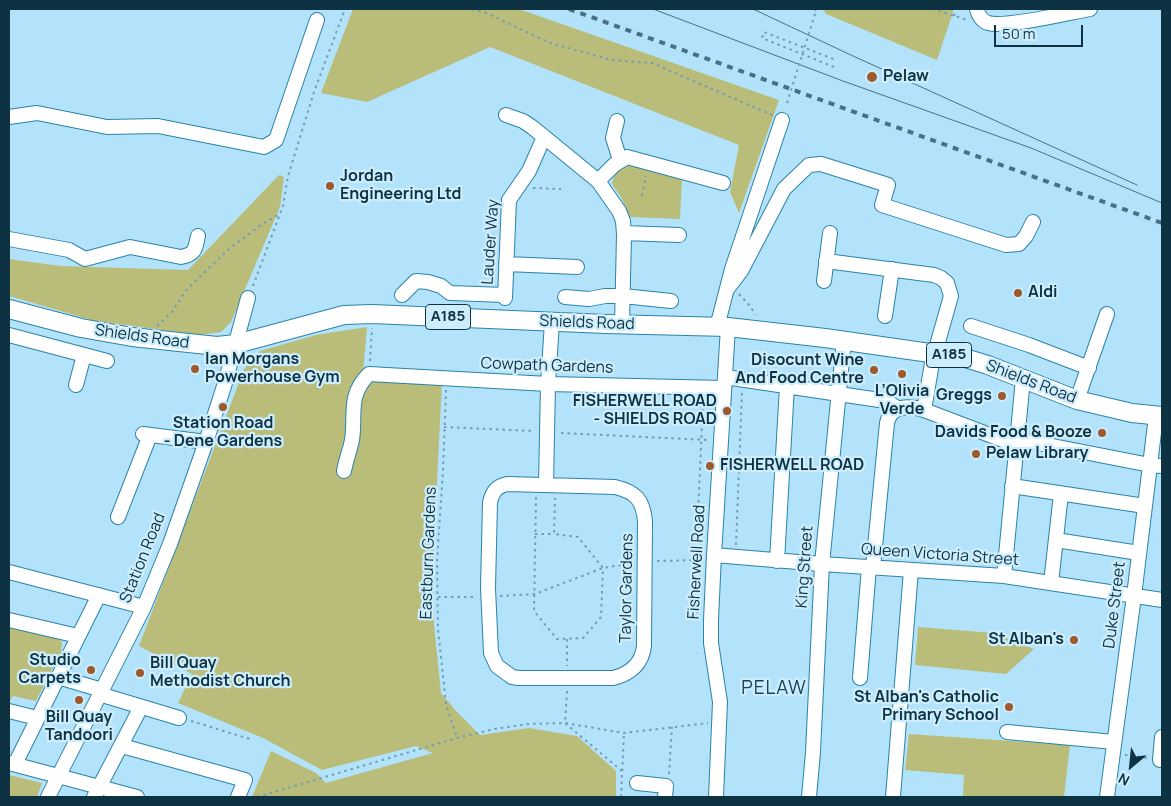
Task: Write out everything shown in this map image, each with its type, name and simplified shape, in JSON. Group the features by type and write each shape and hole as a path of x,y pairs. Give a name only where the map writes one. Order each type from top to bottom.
{"main road":[{"name":"Shields Road","path":"9,309 81,328 143,338 217,346 236,344 344,315 372,314 761,330 844,340 973,360 1077,400 1132,413 1159,416"}],"street":[{"path":"978,12 981,19 988,23 1002,24 1061,11 1090,9"},
{"path":"9,117 36,113 107,127 158,126 264,147 276,140 317,20"},
{"path":"506,115 522,121 598,181 619,211 624,233 622,325"},
{"name":"Fisherwell Road","path":"716,797 720,723 719,685 712,643 714,558 725,383 723,327 732,269 782,120"},
{"path":"617,121 613,138 620,160"},
{"name":"Lauder Way","path":"402,295 416,281 441,286 450,293 505,296 508,206 510,198 528,170 544,137"},
{"path":"598,181 620,160 627,157 723,183"},
{"path":"728,288 741,271 784,189 808,165 821,164 888,185 882,205 1006,245 1019,244 1034,222"},
{"path":"624,233 680,235"},
{"path":"824,281 830,234"},
{"path":"9,240 69,250 85,259 130,247 181,257 189,255 194,250 198,236"},
{"path":"826,261 934,275 942,278 947,283 951,296 935,353 924,410"},
{"path":"506,264 578,267"},
{"path":"885,316 892,269"},
{"path":"565,298 588,299 605,296 623,296 671,301"},
{"name":"Station Road","path":"48,797 144,606 170,544 206,442 248,298"},
{"path":"1077,400 1107,314"},
{"path":"546,485 548,384 552,322"},
{"path":"972,326 1089,368"},
{"path":"9,335 107,360"},
{"name":"King Street","path":"809,797 822,564 837,393 844,340"},
{"path":"76,385 84,354"},
{"path":"344,471 352,442 353,403 365,378 369,374"},
{"name":"Cowpath Gardens","path":"369,374 548,384 703,388 742,380 886,401 898,408 910,406 924,410 1016,442 1156,465"},
{"path":"1004,576 1023,379"},
{"path":"777,561 787,386"},
{"path":"860,678 886,423 888,417 898,408"},
{"name":"Duke Street","path":"1107,797 1145,506 1156,465 1159,416"},
{"path":"118,517 146,435 206,442"},
{"name":"Taylor Gardens","path":"507,484 546,485 615,487 626,490 638,498 644,509 646,521 643,654 632,670 623,676 613,678 512,677 497,666 491,654 489,597 490,502 493,491 499,486 507,484"},
{"path":"1012,486 1145,506"},
{"path":"1051,583 1061,494"},
{"path":"1056,540 1139,553"},
{"name":"Queen Victoria Street","path":"714,558 735,557 1004,576 1162,600"},
{"path":"893,797 911,570"},
{"path":"9,572 144,606"},
{"path":"99,595 12,764 58,776 97,792 138,797"},
{"path":"9,620 78,636"},
{"path":"58,677 141,707 179,718"},
{"path":"97,792 141,707"},
{"path":"9,711 37,718"},
{"path":"1007,732 1114,748"},
{"path":"1160,760 1162,737"},
{"path":"122,746 246,780 238,797"},
{"path":"637,783 665,792"}],"path":[{"path":"248,298 284,206 288,176 314,92 345,9"},
{"path":"472,9 486,13 550,44 612,60 652,63 782,120"},
{"path":"932,9 967,20 978,12"},
{"path":"954,16 956,9"},
{"path":"787,104 816,10"},
{"path":"834,67 762,38 764,32 836,60"},
{"path":"642,196 647,162"},
{"path":"516,188 560,189"},
{"path":"143,338 172,312 187,290 229,249 262,224 280,214"},
{"path":"728,288 745,299 752,307 761,330"},
{"path":"369,374 372,314"},
{"name":"Eastburn Gardens","path":"446,379 443,471 437,560 438,629 446,704 457,738"},
{"path":"735,557 742,380"},
{"path":"698,615 696,560 703,388"},
{"path":"444,427 721,440"},
{"path":"546,485 535,534 534,611 557,639 567,639 565,723"},
{"path":"546,485 554,534"},
{"name":"Taylor Gardens","path":"535,534 578,537 603,568 601,617 583,638 567,639"},
{"path":"438,597 489,597 535,594 603,568 645,562 714,558"},
{"path":"179,718 250,739"},
{"path":"257,797 457,738 511,726 565,723 624,733 709,722 720,723"},
{"path":"565,723 623,772"},
{"path":"665,792 669,778 672,727"},
{"path":"621,797 624,733"},
{"path":"1114,748 1160,760"}],"green space":[{"path":"353,9 519,9 779,100 739,213 730,192 739,145 490,47 367,102 321,93"},
{"path":"823,9 954,9 937,60 826,14"},
{"path":"627,163 682,178 680,219 630,217 621,197 612,184 617,172"},
{"path":"279,175 284,177 280,207 231,322 221,332 201,335 95,321 9,296 9,259 61,266 188,270"},
{"path":"367,327 363,374 442,383 433,560 434,625 441,693 480,735 529,728 577,736 616,771 616,797 252,797 271,751 316,773 326,783 433,753 416,746 322,770 263,738 178,703 192,674 139,646 244,369 260,351 316,335"},
{"path":"9,626 57,636 62,642 61,652 36,701 13,696 9,702"},
{"path":"918,627 994,633 1034,649 1006,674 915,665"},
{"path":"909,734 1070,745 1064,797 963,797 964,775 905,770"},
{"path":"9,775 42,783 37,797 9,797"}],"tram line":[{"path":"653,9 843,81 1031,148 1162,203"},
{"path":"753,9 1137,185"}],"railway":[{"path":"569,9 1162,223"}],"place":[{"name":"Pelaw","path":"872,77"},
{"name":"Jordan Engineering Ltd","path":"330,186"},
{"name":"Aldi","path":"1018,293"},
{"name":"Ian Morgans Powerhouse Gym","path":"195,369"},
{"name":"Disocunt Wine And Food Centre","path":"874,370"},
{"name":"L’Olivia Verde","path":"902,374"},
{"name":"Greggs","path":"1002,396"},
{"name":"Station Road - Dene Gardens","path":"223,407"},
{"name":"FISHERWELL ROAD - SHIELDS ROAD","path":"727,411"},
{"name":"Davids Food & Booze","path":"1102,433"},
{"name":"Pelaw Library","path":"976,454"},
{"name":"FISHERWELL ROAD","path":"710,466"},
{"name":"St Alban's","path":"1074,640"},
{"name":"Studio Carpets","path":"91,670"},
{"name":"Bill Quay Methodist Church","path":"140,673"},
{"name":"Bill Quay Tandoori","path":"79,700"},
{"name":"St Alban's Catholic Primary School","path":"1009,707"}],"district":[{"name":"PELAW","path":"774,689"}]}
